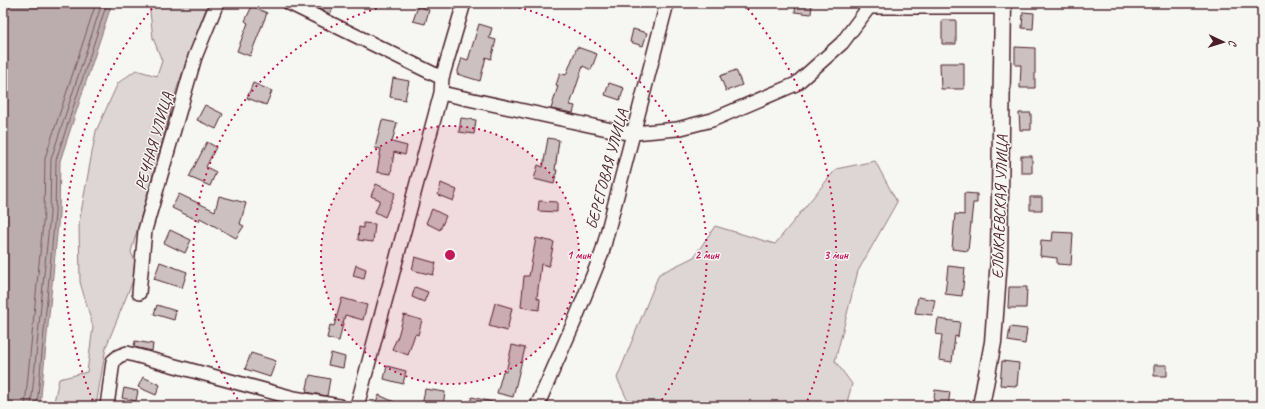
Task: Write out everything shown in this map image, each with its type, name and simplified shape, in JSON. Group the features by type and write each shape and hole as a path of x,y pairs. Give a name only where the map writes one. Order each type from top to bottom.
{"street":[{"name":"РЕЧНАЯ УЛИЦА","path":"139,293 145,230 195,57 218,3"},
{"path":"289,3 442,78"},
{"path":"357,406 440,93 442,78 464,3"},
{"name":"БЕРЕГОВАЯ УЛИЦА","path":"537,406 575,320 602,253 667,3"},
{"path":"440,93 526,113 634,133 677,129 712,120 796,84 842,43 868,5 1003,5"},
{"name":"ЕЛЫКАЕВСКАЯ УЛИЦА","path":"981,406 993,342 998,266 1003,5"},
{"path":"107,406 113,361 119,356 127,353 294,398 340,406"}],"shaded area":[{"path":"149,3 208,3 177,88 131,252 138,268 106,347 96,406 53,406 59,379 87,372 93,327 80,282 79,223 96,131 118,83 136,70 157,76 162,61 153,38"},
{"path":"875,161 897,202 858,271 835,361 852,384 846,406 647,406 627,399 617,378 659,274 694,257 715,226 775,244 836,169"}],"water":[{"path":"3,3 112,3 60,161 59,214 40,406 3,406"}],"building":[{"path":"309,3 336,3 330,14"},
{"path":"796,3 812,3 811,14 795,12"},
{"path":"252,6 267,13 250,56 237,51 248,23 245,21"},
{"path":"418,6 429,10 425,24 413,21"},
{"path":"1023,12 1034,13 1033,29 1022,28"},
{"path":"942,20 956,20 956,44 942,44"},
{"path":"479,24 492,28 489,38 496,40 491,59 486,57 480,81 457,74 462,58 468,60"},
{"path":"633,29 647,33 643,46 630,42"},
{"path":"577,47 597,54 591,70 583,66 570,105 575,106 573,113 551,109 558,86 556,85 560,73 566,75"},
{"path":"1015,47 1035,48 1035,88 1020,88 1021,65 1015,65"},
{"path":"940,63 964,63 964,89 941,89"},
{"path":"736,70 742,85 726,91 720,76"},
{"path":"393,78 409,81 405,100 390,97"},
{"path":"253,83 272,91 266,105 247,98"},
{"path":"609,83 624,88 620,100 605,95"},
{"path":"205,105 223,114 216,129 197,120"},
{"path":"1019,113 1031,113 1031,130 1020,130"},
{"path":"461,118 476,120 474,134 459,132"},
{"path":"382,120 397,123 392,142 407,146 405,155 394,152 391,174 377,172 381,149 375,148"},
{"path":"548,138 559,140 555,170 557,170 554,184 534,179 538,165 543,167"},
{"path":"207,142 216,147 206,167 216,172 210,186 189,177"},
{"path":"1021,156 1032,156 1032,173 1021,173"},
{"path":"441,183 457,190 453,201 438,195"},
{"path":"376,184 395,193 385,217 375,212 380,200 371,196"},
{"path":"964,193 977,194 977,203 973,203 968,251 952,249 955,214 964,215"},
{"path":"179,194 215,211 219,196 246,203 240,224 244,226 236,238 200,218 199,221 172,208"},
{"path":"1030,197 1042,197 1042,210 1030,210"},
{"path":"539,201 557,202 557,212 538,211"},
{"path":"432,209 446,216 440,230 426,223"},
{"path":"363,223 375,224 373,242 358,240 359,227 363,228"},
{"path":"170,230 191,240 185,253 164,243"},
{"path":"1053,232 1073,233 1071,265 1057,264 1057,258 1040,256 1041,240 1052,241"},
{"path":"536,238 554,242 549,266 541,264 537,298 540,299 539,310 521,307 524,276 529,276"},
{"path":"415,257 436,263 433,275 412,270"},
{"path":"160,262 187,272 182,288 154,279"},
{"path":"356,265 366,269 364,279 353,276"},
{"path":"948,266 965,268 962,296 945,294"},
{"path":"415,287 428,292 424,302 412,297"},
{"path":"1009,287 1027,287 1026,308 1008,308"},
{"path":"918,297 935,300 932,315 915,313"},
{"path":"342,298 367,305 363,320 345,315 339,341 327,338 330,325 334,326"},
{"path":"495,303 512,308 507,331 489,326"},
{"path":"157,305 176,311 174,320 154,314"},
{"path":"404,315 422,320 418,335 415,334 408,355 392,349 398,336"},
{"path":"938,319 960,322 958,337 955,336 952,362 939,360 942,335 936,334"},
{"path":"1010,327 1027,329 1025,344 1008,341"},
{"path":"135,341 153,344 152,351 134,347"},
{"path":"512,345 525,348 513,397 497,393 503,371 506,372"},
{"path":"251,353 276,361 270,377 245,369"},
{"path":"331,353 345,357 343,368 328,365"},
{"path":"1002,361 1019,363 1017,386 1000,385"},
{"path":"1154,365 1167,365 1167,376 1154,376"},
{"path":"387,366 406,371 403,384 384,379"},
{"path":"310,375 330,379 327,396 306,392"},
{"path":"143,377 160,385 156,395 138,387"},
{"path":"124,388 138,391 136,401 122,398"},
{"path":"425,389 445,392 443,406 422,406"},
{"path":"935,390 950,392 948,406 933,405"},
{"path":"379,395 403,406 374,406"},
{"path":"472,397 496,403 496,406 469,406"}]}
